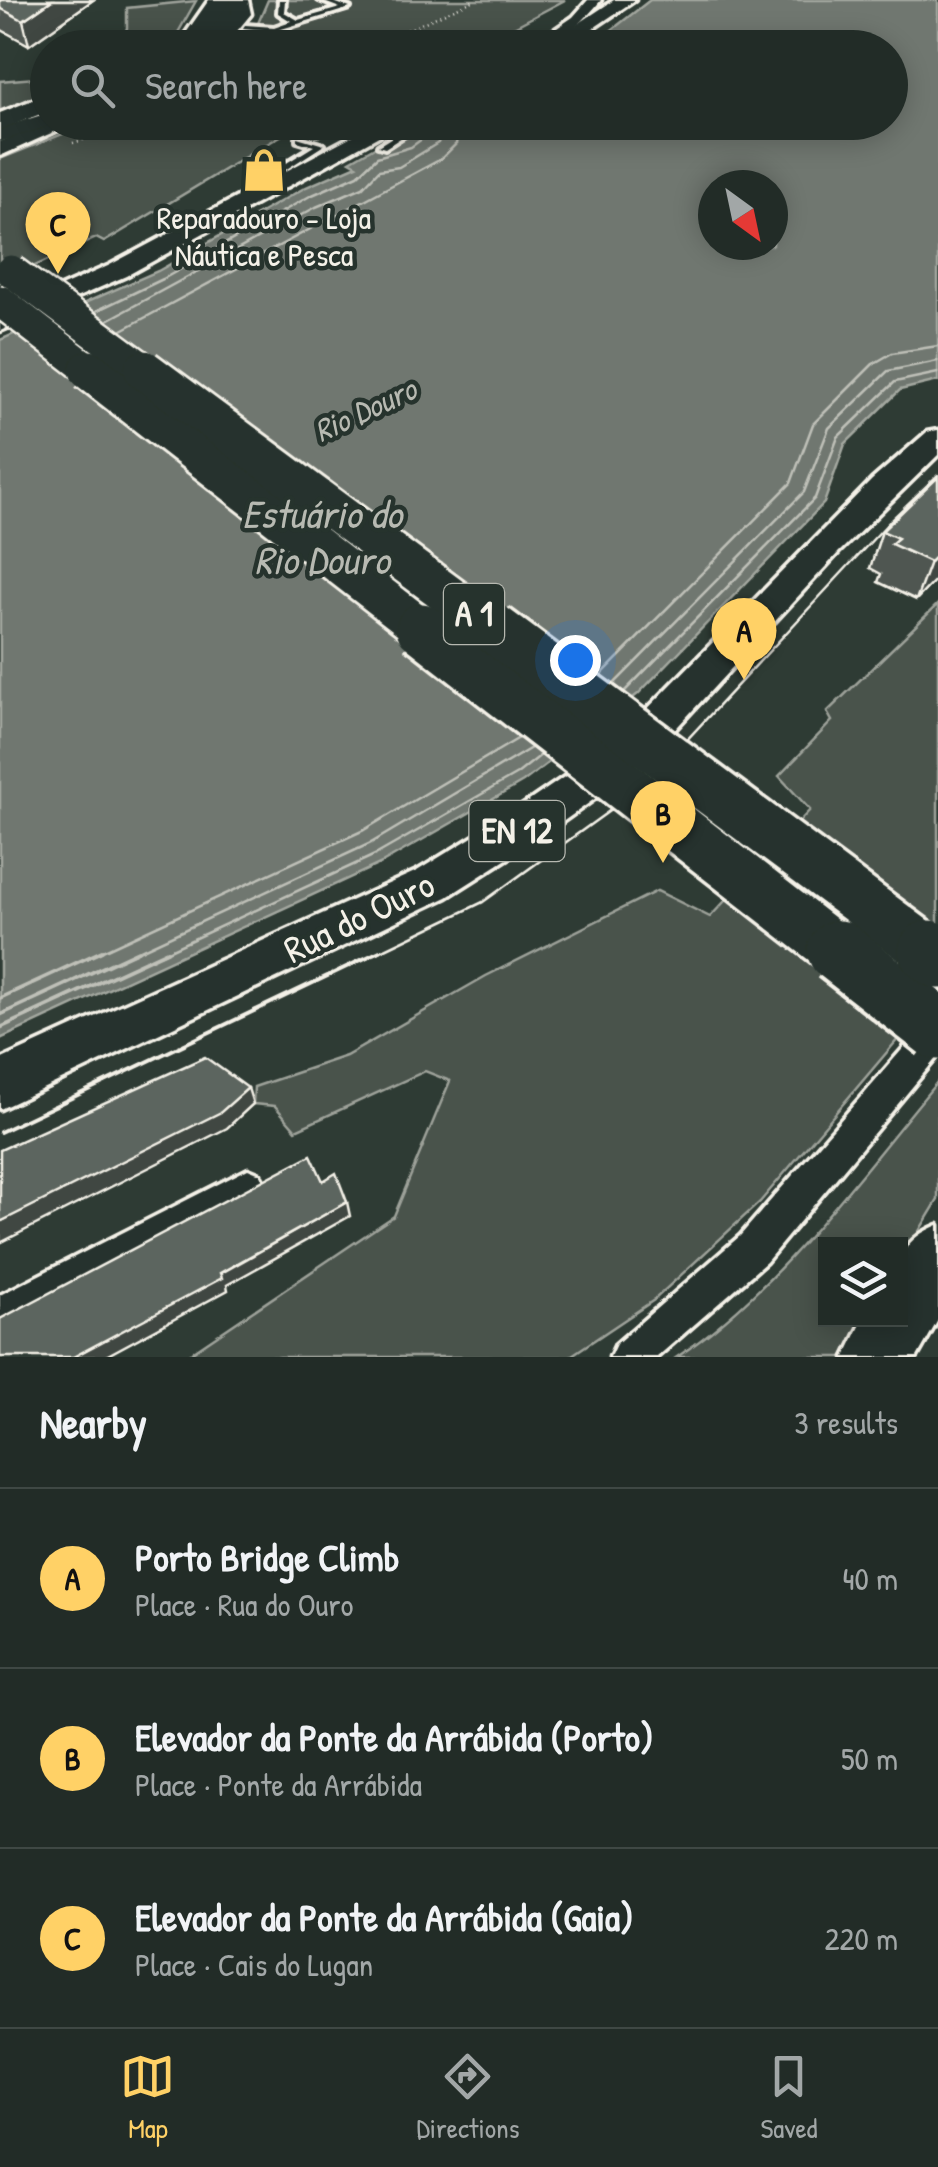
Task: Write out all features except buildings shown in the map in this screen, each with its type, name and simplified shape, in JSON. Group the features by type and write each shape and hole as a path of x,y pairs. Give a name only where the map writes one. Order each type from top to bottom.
{"highway":[{"path":"199,30 220,0"},
{"path":"0,128 30,118"},
{"name":"A 1","path":"0,263 938,958"},
{"name":"A 1","path":"0,301 938,1030"},
{"path":"880,1357 938,1256"}],"main road":[{"path":"218,30 239,0"},
{"path":"228,30 242,14 239,0"},
{"path":"242,30 254,0"},
{"path":"579,30 626,0"},
{"path":"0,150 30,137"},
{"path":"0,323 116,271 361,140"},
{"name":"Rua do Ouro","path":"0,1085 432,884 525,826 628,754 841,529 938,439"}],"street":[{"path":"562,30 595,0"},
{"path":"629,1357 753,1248 938,1030"},
{"path":"0,1315 248,1186"}],"lane":[{"path":"282,0 281,13 297,22"},
{"path":"245,27 275,29 347,8 322,0"},
{"path":"290,179 276,172 320,145 306,140"},
{"path":"382,146 392,140"}],"path":[{"path":"407,30 476,0"}],"shaded area":[{"path":"268,0 565,0 508,30 255,30"},
{"path":"196,1 179,30 126,30 127,8"},
{"path":"30,78 30,99 0,112 0,81"},
{"path":"48,140 274,140 104,242 96,238 0,282 0,159"},
{"path":"938,604 938,992 760,1202 654,1300 569,1357 185,1357 394,1216 450,1081 425,1071 296,1130 275,1106 253,1104 254,1087 346,1056 486,976 657,891 710,917 810,810 779,776 832,721 827,712"},
{"path":"938,1081 938,1200 908,1249 908,1237 818,1237 818,1327 863,1327 845,1357 677,1357 750,1298 848,1192"}],"water":[{"name":"Estuário do Rio Douro","path":"650,0 938,0 938,381 900,390 845,444 824,503 638,694 523,782 382,863 0,1039 0,340 158,271 306,187 357,165 350,161 378,145 387,148 401,140 908,140 908,30 612,30"}],"tunnel":[{"path":"0,133 30,119"}],"tram line":[{"path":"375,954 483,902 644,786 890,521 938,475"},
{"path":"0,1132 380,951"}],"place":[{"name":"Reparadouro - Loja Náutica e Pesca","path":"264,170"},
{"name":"Elevador da Ponte da Arrábida (Gaia)","path":"58,274"},
{"name":"Porto Bridge Climb","path":"744,680"},
{"name":"Elevador da Ponte da Arrábida (Porto)","path":"663,863"}],"water label":[{"name":"Rio Douro","path":"365,410"}]}
